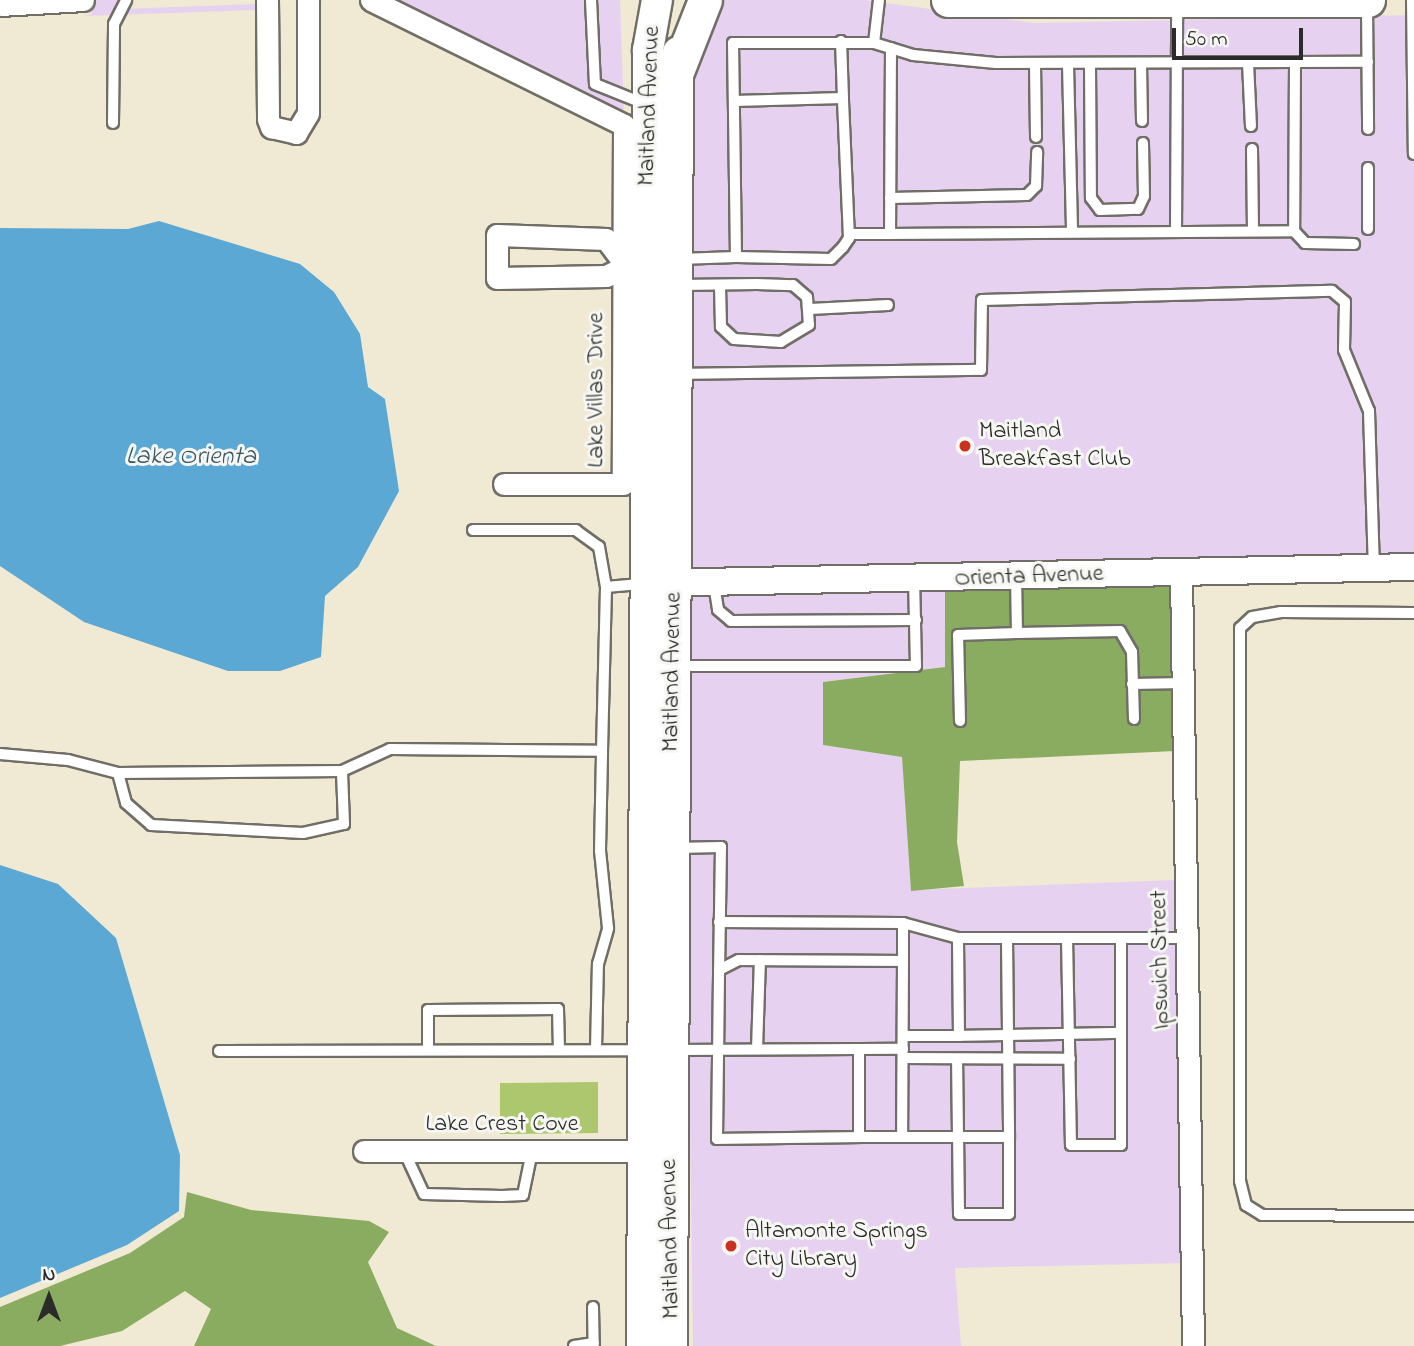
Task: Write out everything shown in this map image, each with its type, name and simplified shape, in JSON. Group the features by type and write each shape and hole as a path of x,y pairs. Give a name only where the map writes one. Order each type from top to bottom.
{"main road":[{"name":"Maitland Avenue","path":"642,1346 640,1151 655,1050 670,849 674,583 676,374 656,267 648,105 657,0"},
{"name":"Maitland Avenue","path":"672,1346 655,1050 643,583 656,267 676,74 689,0"},
{"path":"676,74 705,0"},
{"path":"948,0 1367,0"}],"street":[{"path":"0,5 83,0"},
{"path":"267,0 268,119 271,127 296,133 308,113 308,0"},
{"name":"Lake Villas Drive","path":"371,0 624,125 656,267 623,484 504,484"},
{"name":"Lake Villas Drive","path":"497,235 606,239 656,267 606,276 497,278 497,235"},
{"name":"Orienta Avenue","path":"643,583 1016,578 1414,567"},
{"name":"Ipswich Street","path":"1181,573 1193,1346"},
{"name":"Lake Crest Cove","path":"364,1151 640,1151"}],"lane":[{"path":"113,123 114,24 126,0"},
{"path":"591,0 595,84 648,105"},
{"path":"874,43 879,0"},
{"path":"1367,0 1368,129"},
{"path":"1412,0 1414,154"},
{"path":"1176,230 1177,1"},
{"path":"786,253 831,259 843,247 849,234 841,41"},
{"path":"736,257 733,43 874,43 891,48 1035,64 1068,65 1368,62"},
{"path":"890,234 891,48"},
{"path":"1248,63 1251,126"},
{"path":"1295,63 1294,231 1305,243 1354,244"},
{"path":"1035,64 1036,137"},
{"path":"1140,64 1142,121"},
{"path":"1068,65 1072,231"},
{"path":"1090,65 1091,198 1100,210 1138,209 1144,196 1143,144"},
{"path":"734,101 843,98"},
{"path":"1252,149 1253,230"},
{"path":"890,198 1027,195 1036,186 1037,152"},
{"path":"1368,168 1368,229"},
{"path":"849,234 1294,231"},
{"path":"826,249 843,247"},
{"path":"656,267 805,249"},
{"path":"656,267 720,285 793,285 810,309 809,325 792,339 734,339 721,327 720,285"},
{"path":"676,374 981,370 982,300 1332,291 1345,302 1344,350 1369,411 1374,568"},
{"path":"810,309 888,305"},
{"path":"473,530 552,528 592,537 603,555 606,587 600,850 608,928 598,964 596,1049"},
{"path":"1016,578 1017,633"},
{"path":"673,666 916,666 914,580"},
{"path":"606,587 643,583"},
{"path":"714,584 718,610 731,621 916,620"},
{"path":"1414,613 1281,612 1252,617 1240,628 1240,1181 1246,1205 1262,1215 1414,1216"},
{"path":"960,721 958,635 1120,631 1132,652 1134,719"},
{"path":"1132,684 1182,683"},
{"path":"0,754 68,760 118,773 342,771 390,749 602,751"},
{"path":"118,773 127,803 151,825 303,833 344,824 342,771"},
{"path":"670,849 721,847 717,1139 1009,1137"},
{"path":"719,922 903,923 958,938 1187,938"},
{"path":"902,1137 903,923"},
{"path":"958,938 959,1036"},
{"path":"957,1059 959,1214 1009,1214 1007,938"},
{"path":"1067,938 1071,1145 1121,1145 1121,938"},
{"path":"719,970 739,960 903,961"},
{"path":"757,1049 760,960"},
{"path":"428,1049 428,1010 558,1009 559,1049"},
{"path":"903,1036 1121,1034"},
{"path":"219,1051 859,1049 957,1059 1070,1059"},
{"path":"859,1049 859,1137"},
{"path":"404,1151 424,1194 502,1196 523,1195 532,1151"},
{"path":"574,1346 594,1345 593,1307"}],"shaded area":[{"path":"92,0 118,0 119,9 258,4 259,10 84,16 92,14"},
{"path":"394,0 620,0 624,114"},
{"path":"716,0 864,0 1034,23 1414,15 1414,557 683,573 694,72"},
{"path":"945,590 945,667 823,682 823,745 902,757 911,890 1177,880 1183,1263 955,1268 961,1346 693,1346 683,593"}],"green space":[{"path":"1172,584 1175,751 960,761 957,842 964,886 911,891 902,757 823,745 823,682 945,667 945,590"},
{"path":"598,1082 598,1133 500,1134 500,1083"},
{"path":"187,1192 251,1210 369,1221 389,1232 368,1262 397,1328 436,1346 194,1346 211,1309 185,1291 122,1331 60,1346 0,1346 0,1307 130,1253 184,1217"}],"water":[{"name":"Lake Orienta","path":"159,221 300,264 334,292 360,334 368,387 385,399 399,491 358,567 325,596 321,657 280,671 228,671 84,622 0,566 0,228 128,229"},
{"path":"0,865 58,884 116,938 180,1155 179,1211 127,1245 0,1298"}],"place":[{"name":"Maitland Breakfast Club","path":"965,446"},
{"name":"Altamonte Springs City Library","path":"731,1246"}]}
